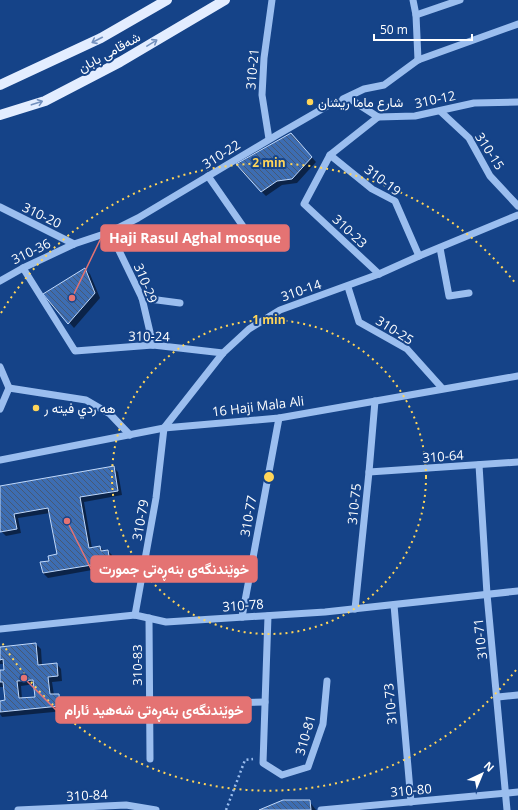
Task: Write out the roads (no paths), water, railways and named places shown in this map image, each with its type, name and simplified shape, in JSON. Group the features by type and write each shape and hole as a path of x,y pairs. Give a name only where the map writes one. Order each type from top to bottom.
{"main road":[{"name":"شەقامی بابان","path":"0,85 101,38 167,0"},
{"name":"شەقامی بابان","path":"0,115 45,101 120,62 225,0"}],"street":[{"name":"310-21","path":"269,139 262,95 264,58 272,0"},
{"path":"413,0 416,15 418,60"},
{"path":"416,15 460,0"},
{"path":"329,105 364,89 384,85 418,60 518,24"},
{"name":"310-22","path":"74,244 110,232 138,218 269,139 329,105 350,99 378,117"},
{"name":"310-12","path":"378,117 415,116 474,103 518,102"},
{"name":"310-15","path":"440,111 468,138 490,176 518,206"},
{"path":"330,155 378,117"},
{"name":"310-23","path":"330,155 304,204 379,274"},
{"name":"310-19","path":"330,155 372,189 395,201 419,256"},
{"path":"208,176 247,232"},
{"name":"310-20","path":"0,207 74,244"},
{"name":"310-14","path":"164,428 223,353 249,329 264,318 280,310 348,287 518,215"},
{"name":"310-29","path":"110,232 142,298 153,345"},
{"name":"310-36","path":"1,280 74,244"},
{"path":"440,248 449,296 470,293"},
{"name":"310-24","path":"23,268 75,350 153,345 223,353"},
{"name":"310-25","path":"348,287 359,322 407,349 442,388"},
{"path":"142,298 180,303"},
{"path":"0,367 9,388 0,409"},
{"name":"16 Haji Mala Ali","path":"0,460 164,428 279,418 442,388 518,376"},
{"path":"9,388 86,400 110,414 130,435"},
{"name":"310-75","path":"354,609 370,472 375,401"},
{"name":"310-77","path":"242,617 279,418"},
{"name":"310-79","path":"135,615 156,498 164,428"},
{"name":"310-64","path":"370,472 518,462"},
{"name":"310-71","path":"479,465 487,594 498,697 507,810"},
{"name":"310-78","path":"0,629 135,615 166,622 268,616 354,609 518,591"},
{"name":"310-73","path":"394,605 411,802"},
{"path":"149,704 265,702 268,616"},
{"name":"310-83","path":"149,618 150,759"},
{"name":"310-81","path":"265,702 263,763 282,775 308,767 323,724 327,681"},
{"path":"498,697 518,695"},
{"name":"310-80","path":"320,810 518,792"},
{"name":"310-84","path":"18,810 126,805 156,810"}],"place":[{"name":"شارع ماما ريشان","path":"310,102"},
{"name":"Haji Rasul Aghal mosque","path":"72,298"},
{"name":"هه ردي فيته ر","path":"36,408"},
{"name":"خوێندنگەی بنەڕەتی جمورت","path":"67,521"},
{"name":"خوێندنگەی بنەڕەتی شەهید ئارام","path":"24,678"}]}
